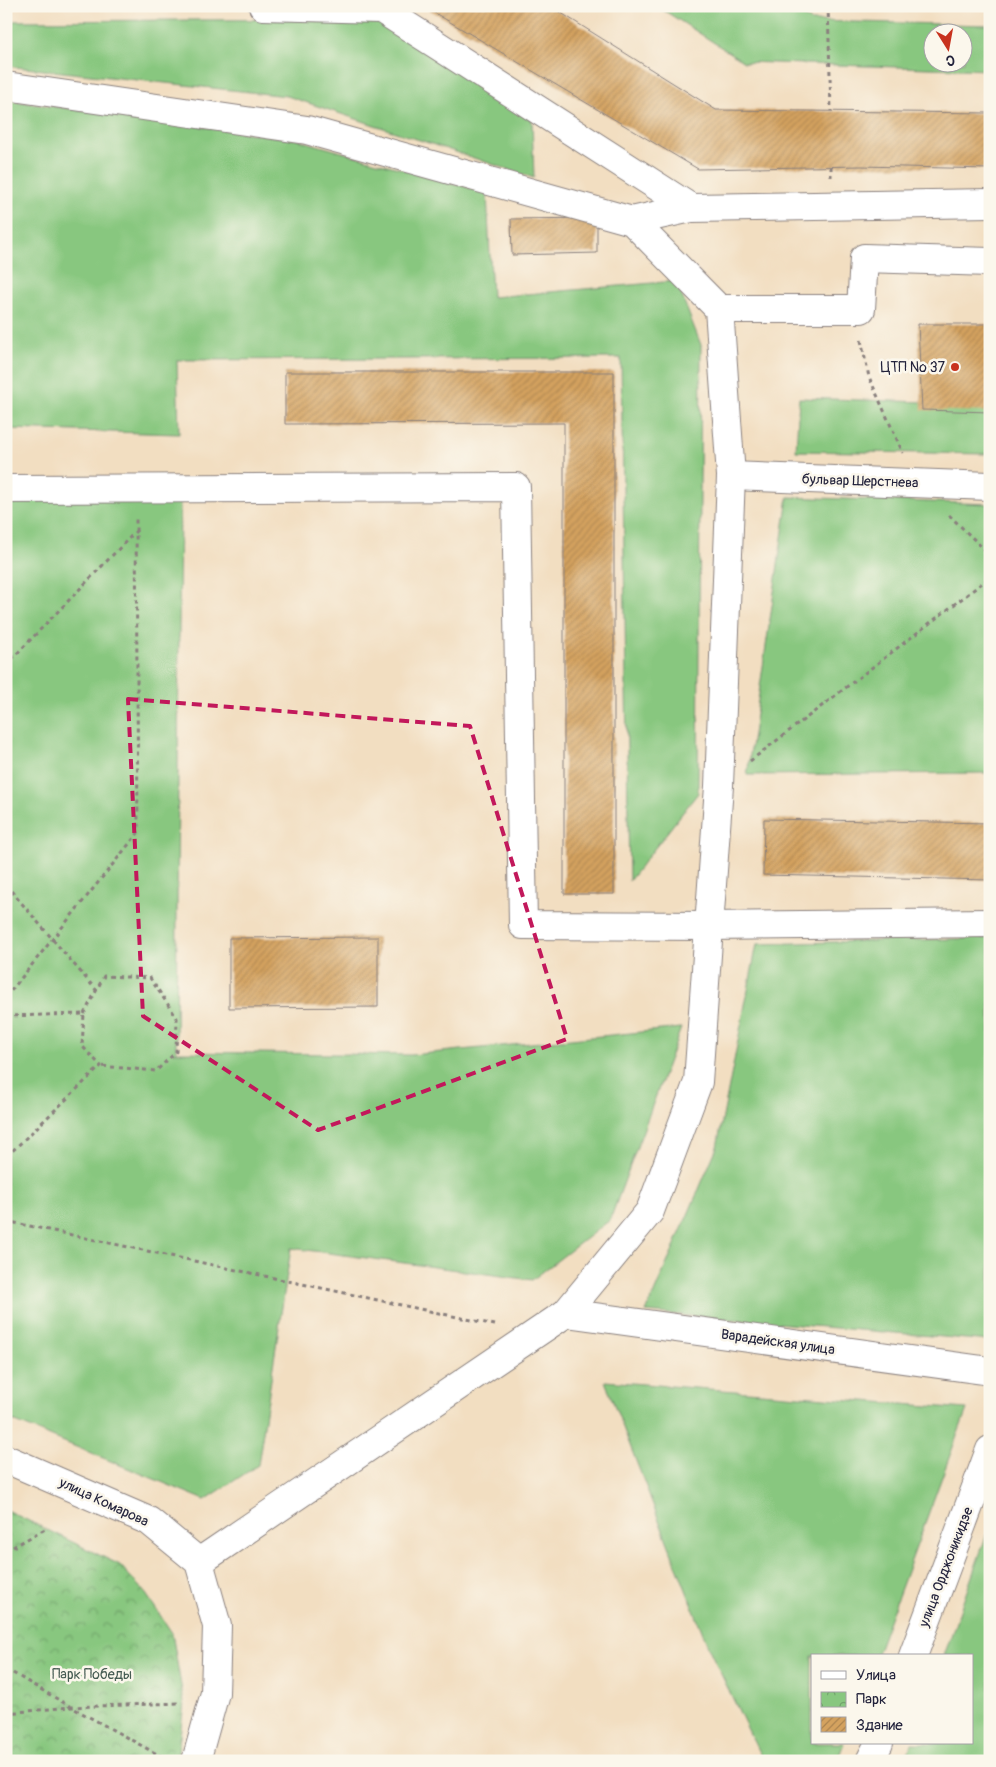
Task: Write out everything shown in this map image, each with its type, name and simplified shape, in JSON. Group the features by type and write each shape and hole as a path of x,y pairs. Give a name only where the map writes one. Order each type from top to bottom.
{"street":[{"path":"263,6 381,9 691,208"},
{"path":"6,86 307,130 632,221 691,208 990,203"},
{"path":"196,1761 215,1692 217,1626 199,1562 566,1312 650,1211 698,1082 719,786 731,476 719,309 632,221"},
{"path":"719,309 861,309 864,258 990,262"},
{"name":"бульвар Шерстнева","path":"731,476 990,486"},
{"path":"6,489 516,487 523,925 710,926 990,923"},
{"name":"Варадейская улица","path":"566,1312 990,1371"},
{"name":"улица Орджоникидзе","path":"913,1654 990,1450"},
{"name":"улица Комарова","path":"6,1459 149,1521 199,1562"},
{"path":"870,1761 878,1744"}],"path":[{"path":"828,6 831,111"},
{"path":"6,997 138,833 137,530 133,488"},
{"path":"6,665 137,530"},
{"path":"719,786 990,577"},
{"path":"6,885 97,991"},
{"path":"104,976 150,978 177,1018 176,1052 156,1070 101,1066 82,1046 84,1014 104,976"},
{"path":"6,1016 84,1014"},
{"path":"6,1156 101,1066"},
{"path":"6,1220 535,1333"},
{"path":"6,1552 45,1528"},
{"path":"6,1669 168,1761"},
{"path":"6,1714 71,1707 184,1703"}],"highlighted area":[{"path":"128,699 470,726 567,1039 318,1130 143,1016"}],"green space":[{"path":"657,6 788,6 811,21 924,24 924,68 744,62"},
{"path":"377,19 532,120 534,178 287,96 6,66 6,21"},
{"path":"974,25 990,25 990,70 974,69"},
{"path":"6,100 299,140 487,193 492,297 676,281 701,345 698,793 629,881 621,358 177,360 179,434 6,429"},
{"path":"799,398 990,404 990,454 796,451"},
{"path":"6,493 180,494 176,1052 411,1055 681,1028 610,1220 532,1280 291,1248 258,1465 205,1500 6,1418"},
{"path":"788,497 990,504 990,773 747,775"},
{"path":"990,938 990,1341 646,1312 717,1147 757,944"},
{"path":"605,1381 967,1409 877,1654 811,1654 811,1744 844,1744 837,1761 763,1761 709,1649"},
{"name":"Парк Победы","path":"6,1510 120,1565 146,1594 172,1633 184,1703 177,1761 6,1761"},
{"path":"990,1525 990,1761 905,1761 912,1744 974,1744 974,1654 945,1654"}],"building":[{"path":"423,6 550,6 716,110 990,113 990,169 861,166 698,169"},
{"path":"597,218 597,253 512,255 511,219"},
{"name":"ЦТП № 37","path":"918,324 990,324 990,412 922,410"},
{"path":"285,372 614,372 614,894 564,894 564,423 285,424"},
{"path":"764,819 990,823 990,880 763,875"},
{"path":"378,937 378,1007 229,1008 229,938"}],"place":[{"name":"ЦТП № 37","path":"955,367"}]}
